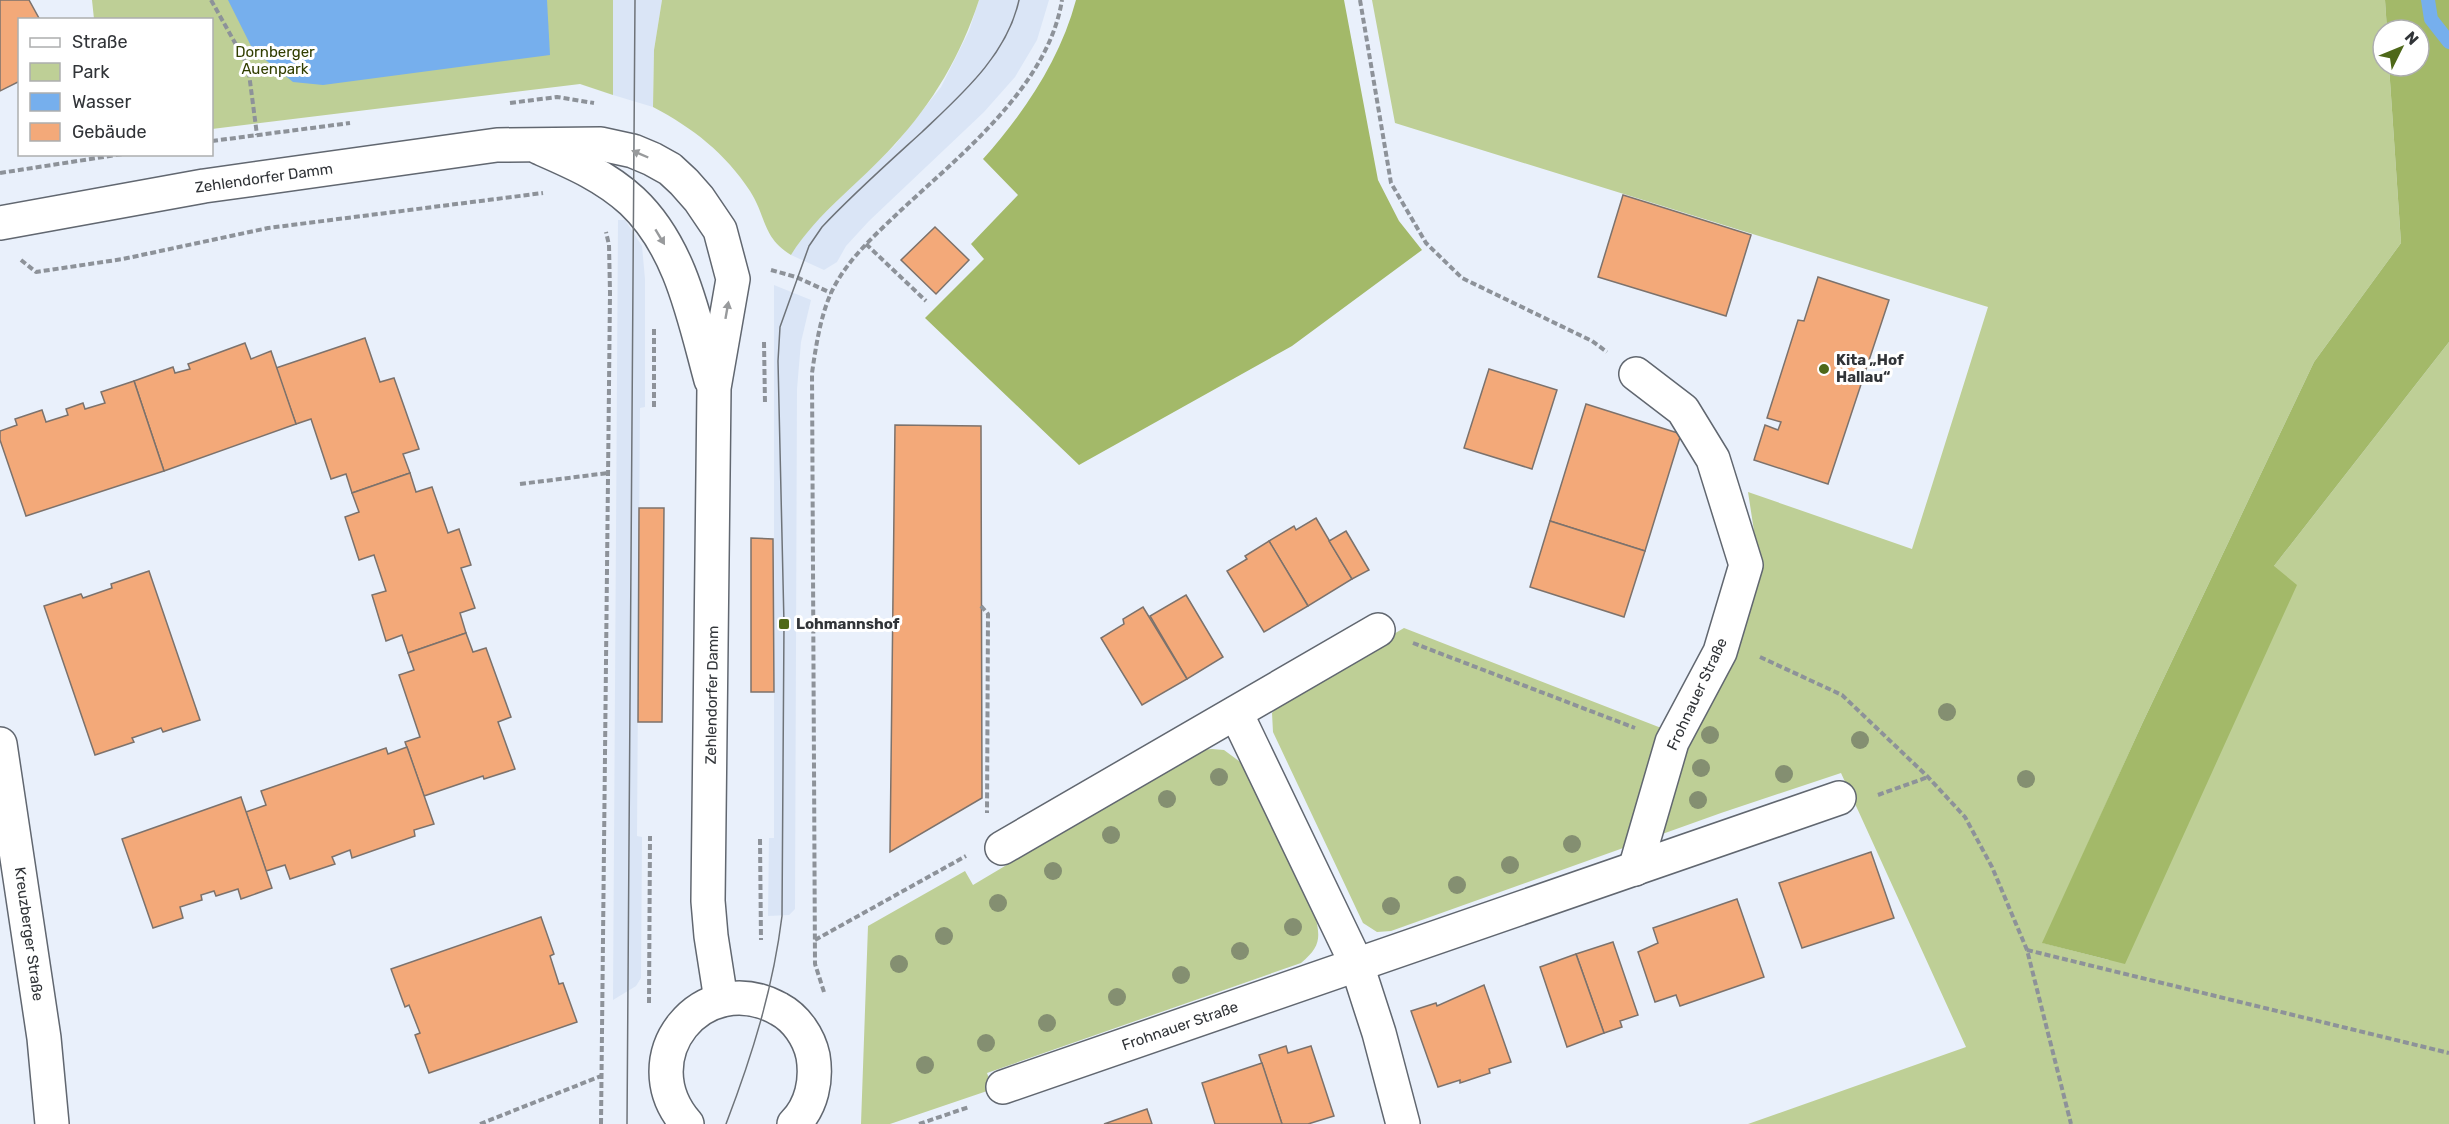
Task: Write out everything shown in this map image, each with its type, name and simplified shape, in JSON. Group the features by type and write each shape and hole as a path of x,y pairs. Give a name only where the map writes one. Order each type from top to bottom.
{"street":[{"name":"Zehlendorfer Damm","path":"530,143 588,170 613,186 632,201 652,224 668,251 686,290 714,388"},
{"name":"Zehlendorfer Damm","path":"0,223 216,184 497,145 530,143 602,144 633,151 670,169 699,199 720,231 733,279 714,388 708,901 721,1000"},
{"name":"Frohnauer Straße","path":"1635,869 1672,742 1720,652 1746,565 1713,459 1683,410 1636,374"},
{"path":"994,846 1236,713 1378,630"},
{"path":"1236,713 1357,965 1379,1033 1403,1124"},
{"name":"Kreuzberger Straße","path":"0,744 7,837 44,1038 52,1124"},
{"name":"Frohnauer Straße","path":"1003,1087 1839,798"},
{"path":"687,1124 677,1113 667,1092 665,1066 671,1043 683,1023 699,1009 721,1000 744,997 767,1002 787,1013 801,1028 811,1048 816,1070 811,1098 801,1117 794,1124"}],"path":[{"path":"211,0 248,66 257,135"},
{"path":"981,606 988,614 994,846 815,940 812,373 818,332 831,293 850,262 866,244 968,149 1024,85 1049,45 1062,0"},
{"path":"1360,0 1391,183 1426,243 1462,278 1592,341 1636,374"},
{"path":"0,173 110,156"},
{"path":"36,272 123,259 268,228 550,192"},
{"path":"601,1124 608,473 609,245 605,226"},
{"path":"866,244 926,301"},
{"path":"764,268 796,277 831,293"},
{"path":"654,326 654,407"},
{"path":"520,484 608,473"},
{"path":"1378,630 1672,742"},
{"path":"1720,652 1752,654 1842,695 1928,777 1965,817 1992,867 2026,950 2072,1124"},
{"path":"1839,798 1872,797 1928,777"},
{"path":"649,998 650,836"},
{"path":"760,838 761,940"},
{"path":"2026,950 2449,1053"},
{"path":"480,1124 601,1077"},
{"path":"919,1124 984,1102 1003,1087"}],"shaded area":[{"path":"613,0 662,0 654,50 653,107 613,95"},
{"path":"979,0 1049,0 1037,40 1015,77 984,112 869,221 846,246 837,262 824,270 791,255 804,233 895,145 941,87 969,31"},
{"path":"618,220 625,220 642,246 645,279 645,407 640,408 637,836 642,837 641,978 636,986 613,1000"},
{"path":"774,285 811,300 801,342 797,389 795,909 789,915 768,916 769,838 774,838"}],"green space":[{"name":"Dornberger Auenpark","path":"92,0 613,0 613,95 580,84 213,129 213,18 94,18"},
{"path":"662,0 979,0 964,40 944,77 921,112 881,159 814,225 791,255 770,234 750,191 719,153 695,133 653,107 654,50"},
{"path":"1076,0 1344,0 1378,180 1399,221 1422,250 1292,346 1079,465 925,318 984,259 971,244 1018,195 983,159 1013,123 1039,85 1060,44"},
{"path":"1372,0 2385,0 2386,18 2371,18 2371,78 2390,78 2401,243 2314,362 2142,724 2043,943 2109,960 2274,566 2449,342 2449,1124 1748,1124 1966,1047 1841,773 1721,813 1391,931 1377,932 1363,923 1273,732 1272,713 1285,698 1404,628 1669,731 1709,644 1728,568 1761,576 1748,492 1912,549 1988,307 1395,123"},
{"path":"2385,0 2449,0 2449,342 2274,566 2297,585 2125,964 2042,943 2142,724 2314,362 2401,243 2390,78 2431,78 2431,18 2386,18"},
{"path":"1200,750 1224,750 1243,764 1315,915 1318,937 1312,952 1301,963 987,1073 993,1089 890,1124 861,1124 868,926 965,871 973,885"}],"water":[{"path":"228,0 547,0 550,55 323,85 293,82 253,50"}],"building":[{"path":"0,0 29,0 39,18 18,18 18,82 0,91"},
{"path":"1623,195 1751,235 1726,316 1598,277"},
{"path":"935,227 969,260 936,294 901,260"},
{"name":"Kita „Hof Hallau“","path":"1818,277 1889,300 1828,484 1754,460 1765,425 1778,430 1781,422 1767,418 1798,320 1804,321"},
{"path":"365,338 380,382 394,378 419,449 403,454 410,473 352,493 346,474 331,479 311,419 296,424 276,368"},
{"path":"245,343 251,359 271,351 296,424 164,471 134,381 173,367 175,373 190,369 188,364"},
{"path":"1489,369 1557,390 1532,469 1464,448"},
{"path":"134,381 164,471 26,516 0,440 0,431 17,425 15,419 42,410 46,422 68,415 66,409 83,403 85,409 105,403 101,392"},
{"path":"1586,404 1681,434 1645,551 1550,521"},
{"path":"895,425 981,426 982,798 890,852"},
{"path":"410,473 416,492 432,487 448,533 459,529 471,565 461,568 475,608 460,613 466,633 408,653 402,635 386,641 372,595 386,591 374,555 359,560 345,517 359,512 352,493"},
{"path":"639,508 664,508 662,722 638,722"},
{"path":"1316,518 1352,579 1308,606 1269,541 1294,526 1296,530"},
{"path":"1550,521 1645,551 1624,617 1530,587"},
{"path":"1346,531 1369,570 1352,579 1329,541"},
{"path":"751,538 773,539 774,692 751,692"},
{"path":"1269,541 1308,606 1264,632 1227,571 1247,559 1245,556"},
{"path":"149,571 200,720 163,732 161,728 132,738 134,742 95,755 44,606 81,594 83,598 112,588 111,584"},
{"path":"1186,595 1223,657 1187,679 1150,616"},
{"path":"1143,607 1187,679 1142,705 1101,638 1124,624 1123,619"},
{"path":"466,633 473,652 486,648 511,717 498,722 515,769 484,779 483,776 424,796 405,742 420,737 399,675 414,670 408,653"},
{"path":"407,747 434,824 414,830 415,836 352,858 350,850 332,857 335,864 290,879 285,865 266,871 246,812 266,805 261,791 386,748 388,754"},
{"path":"241,797 272,888 241,899 238,889 216,896 214,891 201,895 202,900 180,907 183,918 153,928 122,839"},
{"path":"1871,852 1894,918 1802,948 1779,883"},
{"path":"1737,899 1764,977 1680,1006 1676,995 1655,1002 1638,952 1658,943 1653,928"},
{"path":"541,917 554,954 550,956 559,984 563,983 577,1022 429,1073 415,1035 420,1033 409,1005 405,1007 391,969"},
{"path":"1613,942 1638,1015 1620,1021 1622,1027 1604,1033 1576,954"},
{"path":"1576,954 1604,1033 1567,1047 1540,967"},
{"path":"1484,985 1511,1062 1489,1069 1490,1073 1460,1083 1460,1080 1438,1087 1411,1011 1436,1003 1437,1006"},
{"path":"1286,1046 1288,1053 1311,1046 1334,1116 1308,1124 1282,1124 1259,1055"},
{"path":"1262,1063 1282,1124 1215,1124 1202,1083"},
{"path":"1147,1109 1152,1124 1104,1124"}],"waterway":[{"path":"2428,0 2431,19 2449,42"}],"tram line":[{"path":"627,1124 635,0"},
{"path":"726,1124 760,1022 773,970 782,916 784,624 778,361 780,327 809,246 822,227 952,103 981,72 994,56 1004,38 1019,0"}],"place":[{"name":"Kita „Hof Hallau“","path":"1824,369"},
{"name":"Lohmannshof","path":"784,624"}]}
